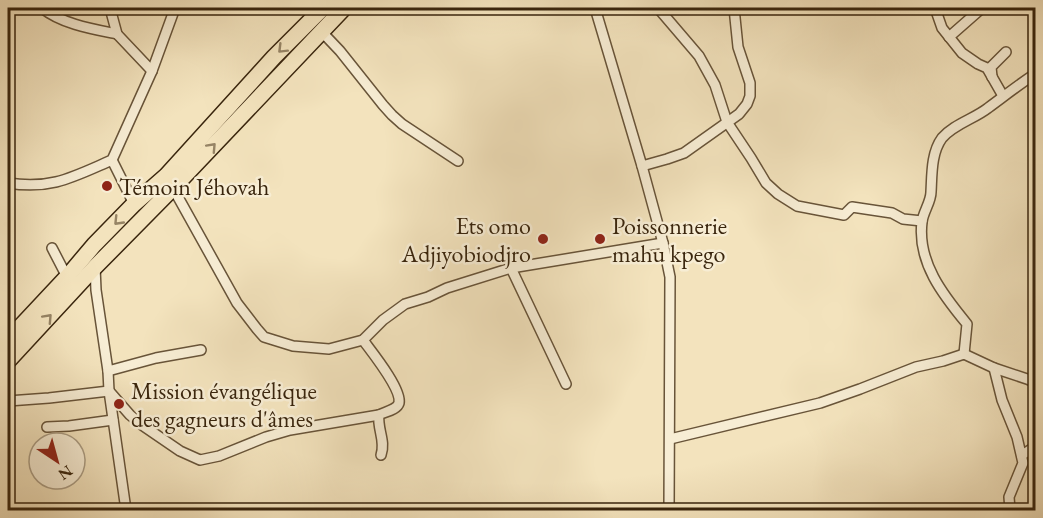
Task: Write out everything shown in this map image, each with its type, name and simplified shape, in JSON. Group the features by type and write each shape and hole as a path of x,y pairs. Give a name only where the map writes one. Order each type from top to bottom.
{"main road":[{"path":"8,361 74,280 94,245 134,204 166,176 274,57 323,8"},
{"path":"8,340 74,280 95,267 344,8"}],"street":[{"path":"42,8 71,23 117,34"},
{"path":"110,8 117,34 152,71"},
{"path":"8,183 26,186 47,185 74,177 112,160 152,71 175,8"},
{"path":"595,8 642,166 670,277 669,510"},
{"path":"658,8 699,56 716,85 727,122 766,183 778,194 797,206 844,215 852,207 892,213 903,219 922,221"},
{"path":"642,166 684,153 706,139 739,114 750,96 750,83 738,47 734,8"},
{"path":"935,8 942,28 962,53 987,68 1003,96"},
{"path":"949,37 982,8"},
{"path":"321,31 397,120 458,161"},
{"path":"992,77 991,66 1006,52"},
{"path":"964,354 967,324 946,299 928,269 921,246 922,221 931,195 935,154 943,138 952,129 987,109 1035,72"},
{"path":"112,160 134,204"},
{"path":"173,188 237,303 264,337 293,346 329,349 363,340 383,320 405,304 511,268 663,243"},
{"path":"52,248 74,280 96,290"},
{"path":"95,267 96,290 126,510"},
{"path":"511,268 566,384"},
{"path":"109,391 130,415 180,451 200,460 219,456 290,430 379,414 398,406 398,394 385,369 363,340"},
{"path":"108,370 201,350"},
{"path":"670,439 820,403 916,367 964,354 1035,383"},
{"path":"994,368 1002,400 1017,437 1023,463 1009,496 1010,510"},
{"path":"8,401 109,391"},
{"path":"379,414 378,420 384,447 381,455"},
{"path":"47,427 113,420"},
{"path":"1022,455 1035,446"}],"place":[{"name":"Témoin Jéhovah","path":"107,186"},
{"name":"Ets omo Adjiyobiodjro","path":"543,239"},
{"name":"Poissonnerie mahu kpego","path":"600,239"},
{"name":"Mission évangélique des gagneurs d'âmes","path":"119,404"}]}
